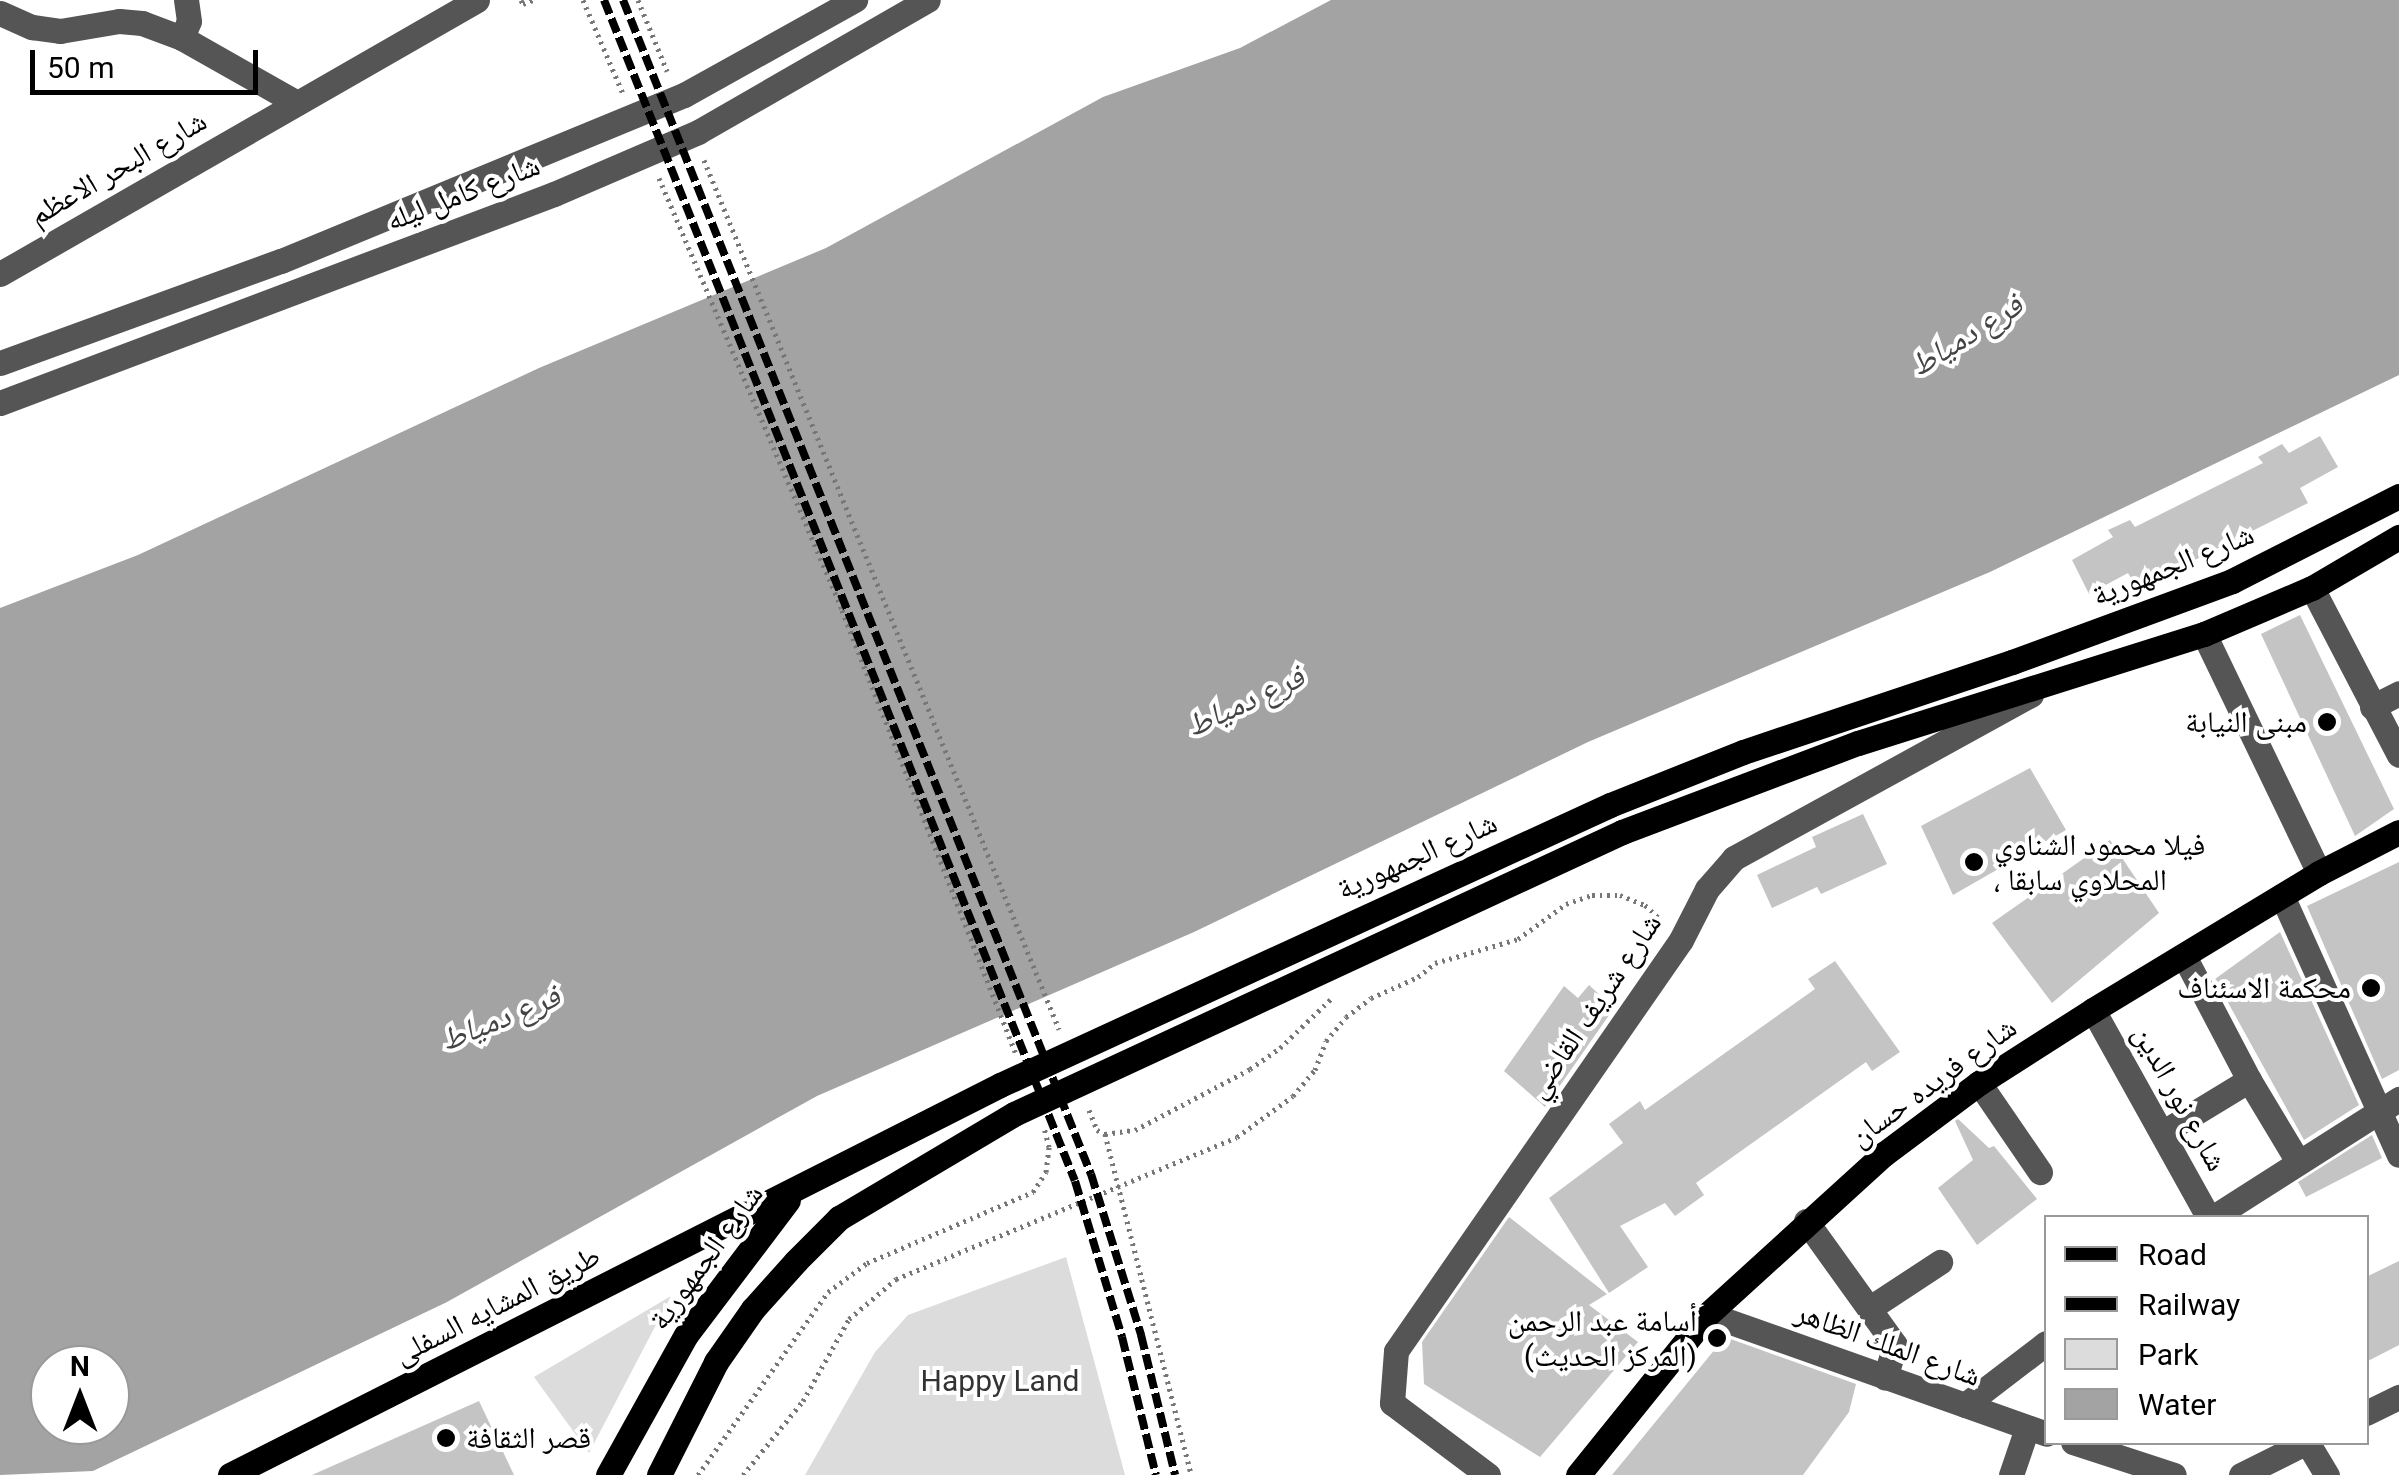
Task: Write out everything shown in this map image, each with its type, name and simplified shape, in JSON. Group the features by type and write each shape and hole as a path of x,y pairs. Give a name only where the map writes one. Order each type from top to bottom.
{"main road":[{"name":"شارع الجمهورية","path":"608,1475 686,1335 794,1192 1000,1085 1610,804 1743,752 2012,662 2232,581 2399,496"},
{"path":"660,1473 716,1362 753,1309 796,1261 840,1218 1014,1114 1622,832 1858,742 2204,634 2312,588 2399,537"},
{"name":"شارع فريده حسان","path":"1578,1475 1708,1314 1884,1154 1979,1083 2093,1010 2319,873 2399,832"},
{"name":"طريق المشايه السفلى","path":"230,1475 794,1192"}],"street":[{"path":"182,38 189,21 186,0"},
{"name":"شارع البحر الاعظم","path":"0,274 477,0"},
{"name":"شارع كامل ليله","path":"0,362 281,261 684,95 855,0"},
{"name":"شارع كامل ليله","path":"0,403 554,194 680,140 928,0"},
{"path":"0,14 32,27 60,31 119,21 142,23 182,38 296,103"},
{"path":"2312,588 2399,755"},
{"path":"2204,634 2319,873"},
{"name":"شارع شريف القاضي","path":"1488,1475 1392,1403 1396,1351 1680,940 1708,889 1734,858 2058,681"},
{"path":"2372,707 2399,693"},
{"path":"2282,896 2390,1103 2399,1155"},
{"path":"2184,956 2249,1080 2297,1160"},
{"name":"شارع نور الدين","path":"2093,1010 2208,1215"},
{"path":"2162,1133 2249,1080"},
{"path":"1979,1083 2040,1172"},
{"path":"2214,1215 2390,1103"},
{"path":"1806,1222 1894,1345 1886,1377"},
{"path":"1870,1308 1940,1262"},
{"name":"شارع الملك الظاهر","path":"1708,1314 2037,1431"},
{"path":"1965,1406 2044,1345"},
{"path":"2369,1412 2399,1397"},
{"path":"2011,1475 2037,1431"},
{"path":"2083,1445 2174,1475"},
{"path":"2241,1475 2301,1445"},
{"path":"2309,1445 2327,1475"}],"path":[{"path":"521,0 523,4 533,0"},
{"path":"583,0 629,108"},
{"path":"638,0 668,74"},
{"path":"699,148 1059,1030"},
{"path":"652,162 842,610 1016,1055"},
{"path":"743,1475 803,1401 850,1319 871,1296 896,1279 1016,1226 1237,1137 1293,1096 1315,1070 1336,1029 1371,998 1418,977 1435,963 1518,939 1566,904 1592,895 1620,895 1646,905 1680,940"},
{"path":"1086,1101 1092,1118"},
{"path":"698,1475 828,1292 867,1263 1034,1192 1046,1172 1049,1147 1038,1110"},
{"path":"1105,1134 1190,1475"}],"green space":[{"name":"Happy Land","path":"1066,1257 1125,1475 805,1475 875,1352 908,1315"},
{"path":"671,1296 589,1453 534,1377"}],"water":[{"name":"فرع دمياط","path":"1331,0 2399,0 2399,375 1990,572 1588,742 1194,932 817,1096 447,1302 93,1471 0,1475 0,608 138,555 539,368 826,248 1103,97 1240,48"}],"building":[{"path":"2320,436 2338,467 2300,488 2308,503 2137,589 2128,573 2089,594 2072,560 2113,537 2108,530 2130,520 2135,527 2263,463 2258,457 2282,444 2289,453"},
{"name":"مبنى النيابة","path":"2300,615 2394,809 2355,836 2261,634"},
{"name":"فيلا محمود الشناوي ، المحلاوي سابقا","path":"2030,768 2066,830 1953,895 1921,826"},
{"path":"1863,814 1887,864 1821,894 1817,887 1772,908 1757,875 1816,847 1812,837"},
{"path":"2110,840 2159,913 2052,1003 1992,923"},
{"name":"محكمة الاسئناف","path":"2399,862 2399,1070 2382,1079 2307,906"},
{"path":"2280,932 2359,1105 2304,1140 2215,979"},
{"path":"1835,961 1900,1052 1872,1071 1866,1062 1696,1183 1704,1195 1675,1216 1665,1203 1620,1226 1648,1267 1609,1293 1549,1198 1623,1143 1609,1124 1640,1101 1645,1110 1815,989 1808,979"},
{"path":"1589,985 1614,1008 1545,1107 1504,1071 1564,986 1578,998"},
{"path":"1958,1119 1989,1148 1994,1146 2037,1199 1977,1245 1938,1188 1973,1160 1955,1121"},
{"path":"2372,1135 2382,1158 2306,1197 2298,1182"},
{"path":"1509,1217 1607,1294 1589,1305 1638,1342 1540,1457 1424,1384 1422,1342"},
{"path":"2399,1261 2399,1345 2369,1360 2369,1276"},
{"path":"1725,1337 1856,1384 1849,1412 1803,1475 1612,1475"},
{"name":"قصر الثقافة","path":"479,1401 514,1475 312,1475"}],"railway":[{"path":"604,0 1075,1181 1122,1337 1156,1475"},
{"path":"623,0 1091,1174 1141,1335 1175,1475"}],"place":[{"name":"مبنى النيابة","path":"2327,722"},
{"name":"فيلا محمود الشناوي ، المحلاوي سابقا","path":"1974,862"},
{"name":"محكمة الاسئناف","path":"2371,988"},
{"name":"أسامة عبد الرحمن (المركز الحديث)","path":"1717,1338"},
{"name":"قصر الثقافة","path":"446,1438"}]}
